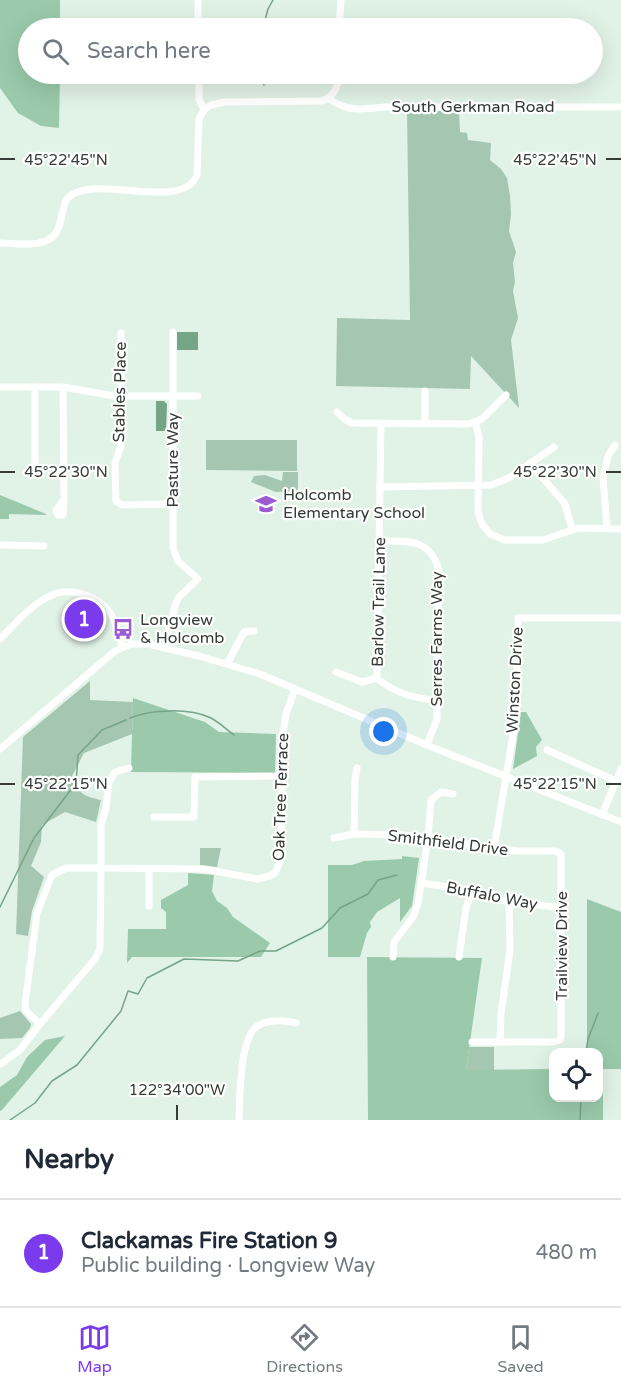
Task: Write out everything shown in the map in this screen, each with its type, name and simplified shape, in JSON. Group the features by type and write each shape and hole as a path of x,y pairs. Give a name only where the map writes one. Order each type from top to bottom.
{"street":[{"path":"198,0 198,18"},
{"path":"340,18 341,0"},
{"path":"199,84 199,99 204,110"},
{"path":"0,243 33,243 50,239 58,229 66,200 79,192 92,190 167,191 180,190 188,186 194,180 197,172 198,123 204,110 211,105 221,102 313,103 328,98 336,89 337,84"},
{"name":"South Gerkman Road","path":"328,98 341,107 353,109 621,107"},
{"name":"Pasture Way","path":"164,648 176,603 179,597 198,579 180,563 175,555 173,332"},
{"name":"Stables Place","path":"121,333 121,446 115,463 116,501 122,505 173,504"},
{"path":"0,387 63,387 121,396 198,396"},
{"path":"35,387 35,466"},
{"path":"63,387 64,499"},
{"path":"425,391 425,424"},
{"path":"337,412 352,423 475,422 506,395"},
{"path":"475,422 479,436 480,518 485,529 498,538 543,540 572,529 607,527 621,529"},
{"name":"Barlow Trail Lane","path":"381,423 377,678 388,687 413,697 438,700"},
{"path":"607,527 603,478 608,456 615,445"},
{"path":"380,487 479,487 501,483 554,447"},
{"path":"530,463 565,504 572,529"},
{"name":"Serres Farms Way","path":"379,541 413,542 429,551 436,559 439,571 437,719 428,745"},
{"path":"0,545 44,546"},
{"path":"0,639 48,597 61,592 76,592 96,600 109,611 116,624 122,647"},
{"name":"Winston Drive","path":"494,848 516,717 518,618 621,618"},
{"path":"227,664 242,635 246,631 254,631"},
{"path":"0,749 122,647 144,644 260,674 428,745 621,822"},
{"path":"336,672 362,682 377,678"},
{"name":"Oak Tree Terrace","path":"40,1024 26,1011 25,996 37,913 52,875 66,868 204,869 257,879 270,876 278,868 281,859 281,776 284,722 296,689"},
{"path":"547,750 616,781"},
{"path":"2,1064 20,1050 99,953 101,825 106,808 109,782 115,772 129,768"},
{"path":"354,834 357,768"},
{"path":"602,815 621,770"},
{"path":"154,817 194,817 195,777 281,776"},
{"path":"393,957 394,942 417,909 428,838 431,800 441,792 453,794"},
{"name":"Smithfield Drive","path":"334,838 354,834 403,835 516,851 555,851 561,855"},
{"name":"Trailview Drive","path":"500,1042 553,1042 560,1040 561,1037 561,855"},
{"path":"149,869 149,906"},
{"name":"Buffalo Way","path":"421,883 461,889 485,898 562,908"},
{"path":"459,957 466,908 471,892"},
{"path":"472,1042 500,1042 501,1014 510,950 509,902"},
{"path":"239,1120 240,1075 248,1040 254,1029 273,1021 296,1023"}],"shaded area":[{"path":"0,0 60,0 60,18 18,18 18,84 60,84 59,128 41,126 18,113 0,88"},
{"path":"407,110 459,111 460,132 467,133 468,140 491,143 490,160 501,169 507,178 511,214 509,231 516,252 513,263 515,282 513,291 518,318 511,340 519,408 471,356 470,389 336,386 337,318 410,320"},
{"path":"177,332 198,332 198,350 177,350"},
{"path":"156,401 164,401 167,404 166,431 156,431"},
{"path":"206,440 297,440 297,471 206,470"},
{"path":"283,472 298,472 298,491 276,492 251,482 254,476 265,475 282,481"},
{"path":"0,495 46,515 9,514 9,519 0,519"},
{"path":"90,681 90,700 133,702 132,734 84,753 71,778 83,794 101,800 96,822 65,812 42,825 41,842 31,866 44,877 32,911 28,936 16,934 23,737"},
{"path":"133,698 205,722 219,732 276,734 275,773 131,772"},
{"path":"521,712 526,712 542,740 536,747 537,756 513,769"},
{"path":"200,848 221,848 217,867 200,865"},
{"path":"402,856 419,858 412,906 400,922 400,898 377,912 370,922 371,927 360,957 328,957 328,865 352,865 364,861 402,859"},
{"path":"188,873 214,875 212,891 217,901 227,908 233,917 270,943 261,957 132,957 127,963 128,929 166,929 166,912 161,908 161,900 188,885"},
{"path":"587,899 621,912 621,1069 603,1069 603,1048 587,1048"},
{"path":"367,957 482,958 466,1070 549,1069 549,1102 603,1102 603,1120 368,1120"},
{"path":"20,1011 31,1024 30,1028 22,1038 0,1039 0,1018"},
{"path":"65,1036 0,1111 0,1087 17,1075 27,1057 45,1040"},
{"path":"469,1047 494,1047 494,1070 466,1070"}],"waterway":[{"path":"266,18 273,0"},
{"path":"130,718 159,711 182,711 211,718 234,735"},
{"path":"0,907 34,838 76,783 78,755 102,730 126,720"},
{"path":"10,1120 35,1103 52,1081 77,1065 121,1011 128,991 138,994 147,978 184,959 238,961 260,951 276,951 322,928 340,908 368,894 378,880 397,875"},
{"path":"587,1048 598,1013"},
{"path":"580,1120 581,1102"}],"place":[{"name":"Holcomb Elementary School","path":"266,504"},
{"name":"Clackamas Fire Station 9","path":"84,619"},
{"name":"Longview & Holcomb","path":"123,629"}]}
